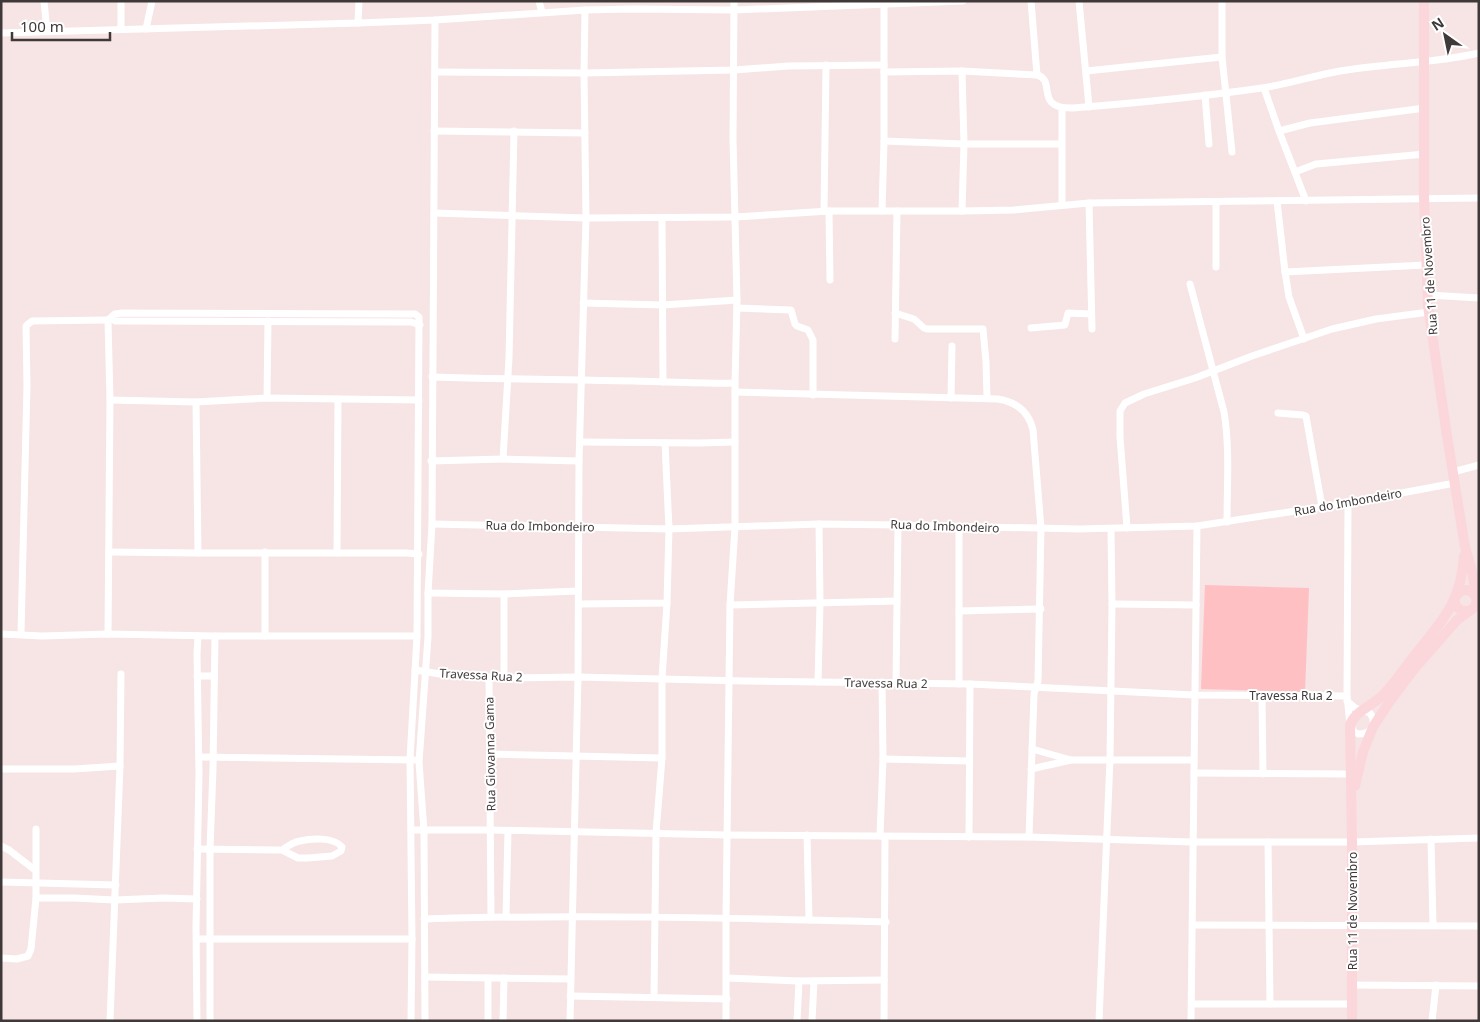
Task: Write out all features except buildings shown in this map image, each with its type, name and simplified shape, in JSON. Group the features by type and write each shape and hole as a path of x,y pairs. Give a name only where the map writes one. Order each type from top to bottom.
{"main road":[{"name":"Rua 11 de Novembro","path":"1351,802 1363,752 1373,727 1410,675 1442,636 1457,620 1475,606 1472,571 1465,548 1454,482 1429,312 1424,198 1424,1"},
{"name":"Rua 11 de Novembro","path":"1352,1021 1350,725 1354,716 1378,700 1391,686 1447,614 1456,598 1462,574 1465,548"},
{"path":"1467,590 1474,593 1475,606 1466,612 1460,610 1456,604 1456,598 1460,592 1467,590"}],"street":[{"path":"44,1 47,31"},
{"path":"121,1 122,28"},
{"path":"146,29 152,1"},
{"path":"358,23 360,1"},
{"path":"539,1 542,12"},
{"path":"726,1021 730,605 735,528 737,304 733,139 734,1"},
{"path":"1,33 435,20 633,5 734,10 842,4 884,5 963,1"},
{"path":"1031,1 1037,75"},
{"path":"1079,1 1089,107"},
{"path":"1222,1 1222,57 1232,152"},
{"path":"882,211 884,5"},
{"path":"570,1021 578,677 578,526 582,303 586,218 585,10"},
{"path":"425,1021 424,831 419,762 428,637 428,593 432,524 435,20"},
{"path":"435,72 584,73 734,70 826,65 1037,75 1042,76 1045,81 1049,101 1062,109 1227,93 1264,88 1346,70 1463,57 1479,53"},
{"path":"1086,72 1222,57"},
{"path":"826,65 826,211 830,280"},
{"path":"962,71 964,144 962,211"},
{"path":"1264,88 1306,200"},
{"path":"1205,95 1209,144"},
{"path":"1279,131 1310,123 1425,108"},
{"path":"1062,109 1062,205"},
{"path":"434,131 585,133"},
{"path":"503,459 508,380 514,131"},
{"path":"884,141 964,144 1061,144"},
{"path":"1295,172 1316,164 1425,154"},
{"path":"434,213 586,218 736,217 826,211 1014,210 1089,203 1479,198"},
{"path":"1276,201 1289,297 1304,339"},
{"path":"1216,202 1216,267"},
{"path":"1089,203 1092,329"},
{"path":"895,340 897,211"},
{"path":"662,218 663,382"},
{"path":"1285,272 1426,265"},
{"path":"1190,284 1224,412 1228,463 1227,522"},
{"path":"1428,295 1479,298"},
{"path":"582,303 737,304 791,310 795,324 808,330 813,340 813,395"},
{"path":"108,634 110,319 115,314 122,312 415,314 419,317 418,636 410,759 411,1021"},
{"path":"1127,528 1120,436 1120,411 1122,406 1138,396 1304,339 1353,324 1429,312"},
{"path":"894,313 914,319 927,329 983,330 987,398"},
{"path":"1031,328 1064,325 1068,313 1091,314"},
{"path":"21,634 27,385 26,326 32,321 110,319 115,321 411,322 420,325"},
{"path":"267,398 268,322"},
{"path":"951,398 952,346"},
{"path":"432,377 700,384 735,383"},
{"path":"735,392 987,398 1008,400 1023,410 1032,424 1042,528 1038,681 1034,694 1029,837"},
{"path":"110,400 196,402 267,398 419,400"},
{"path":"338,398 338,553"},
{"path":"196,402 198,553"},
{"path":"1278,413 1306,416 1322,507"},
{"path":"580,442 735,442"},
{"path":"654,997 656,833 662,758 662,678 668,603 669,529 665,443"},
{"path":"431,461 503,459 579,461"},
{"path":"1453,472 1479,465"},
{"name":"Rua do Imbondeiro","path":"432,524 669,529 819,524 1111,529 1197,526 1348,503 1454,482"},
{"path":"1347,698 1355,708 1370,713 1374,723 1367,733 1360,734 1354,732 1350,725 1347,698 1348,503"},
{"path":"818,682 819,524"},
{"path":"896,682 898,525"},
{"path":"1191,1021 1197,526"},
{"path":"959,527 959,684"},
{"path":"1099,1021 1110,759 1111,529"},
{"path":"109,552 419,554"},
{"path":"264,552 265,636"},
{"path":"428,593 504,594 578,591"},
{"path":"504,594 504,678"},
{"path":"730,605 898,601"},
{"path":"579,604 668,603"},
{"path":"1112,604 1196,604"},
{"path":"959,611 1041,609"},
{"path":"1,634 42,636 108,634 418,636"},
{"path":"198,636 199,757 196,939 198,1021"},
{"path":"210,1021 210,849 215,636"},
{"name":"Travessa Rua 2","path":"415,670 489,678 578,677 729,681 896,682 1347,698"},
{"path":"110,1021 120,766 121,674"},
{"path":"197,676 214,676"},
{"name":"Rua Giovanna Gama","path":"489,678 491,917"},
{"path":"882,682 883,836 886,922 884,1021"},
{"path":"969,836 970,684"},
{"path":"1262,696 1263,774"},
{"path":"1032,749 1071,760"},
{"path":"490,754 662,758"},
{"path":"199,757 410,759 419,762"},
{"path":"883,759 969,762"},
{"path":"1031,769 1071,760 1194,760"},
{"path":"1,770 120,766"},
{"path":"1194,773 1350,774"},
{"path":"1,958 28,956 31,949 36,898 36,829"},
{"path":"411,830 727,835 969,836 1192,842 1352,842 1479,838"},
{"path":"506,917 508,831"},
{"path":"807,835 808,920"},
{"path":"1431,839 1433,925"},
{"path":"197,850 282,850 298,858 320,858 332,856 341,851 342,847 339,843 332,841 312,840 299,841 290,844 282,850"},
{"path":"1268,842 1270,1004"},
{"path":"1,846 35,870"},
{"path":"1,882 116,885"},
{"path":"36,898 115,900 163,898 197,900"},
{"path":"424,919 655,916 886,922"},
{"path":"1192,925 1479,926"},
{"path":"196,939 412,939"},
{"path":"425,977 570,979"},
{"path":"488,978 488,1021"},
{"path":"503,1021 504,978"},
{"path":"727,978 799,981 884,980"},
{"path":"797,1021 799,981"},
{"path":"812,1021 814,981"},
{"path":"1352,985 1479,986"},
{"path":"1432,1021 1436,985"},
{"path":"570,996 727,999"},
{"path":"1192,1004 1352,1004"}],"shaded area":[{"path":"1205,585 1309,588 1305,692 1201,689"}]}
